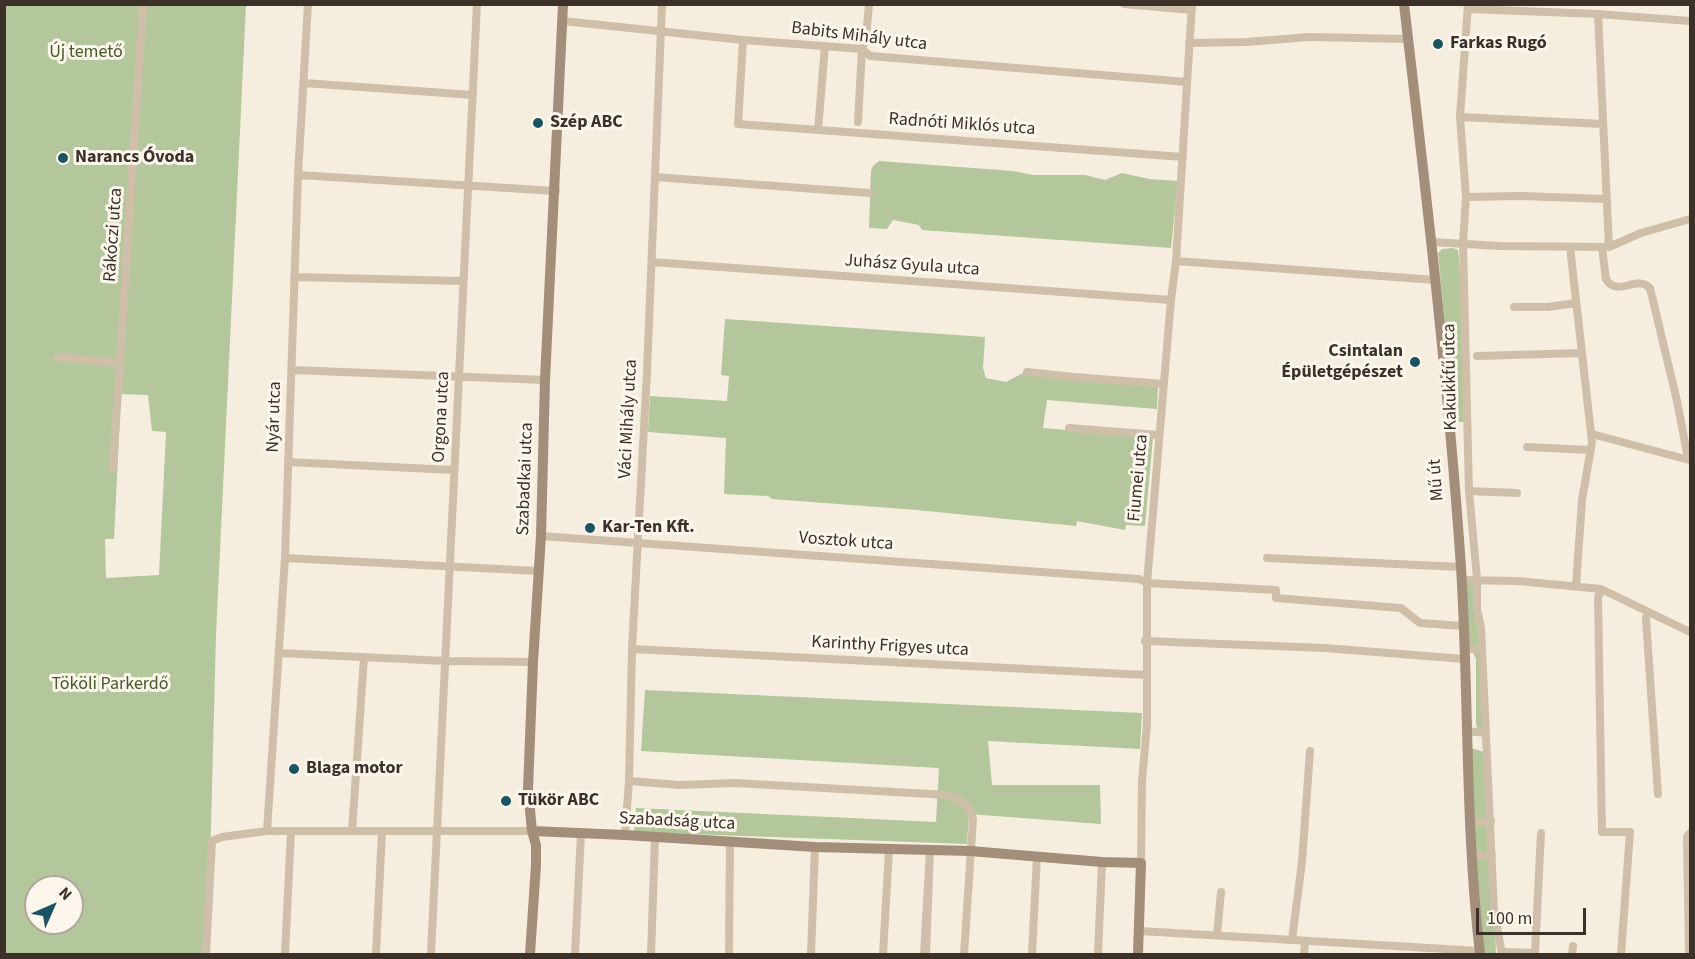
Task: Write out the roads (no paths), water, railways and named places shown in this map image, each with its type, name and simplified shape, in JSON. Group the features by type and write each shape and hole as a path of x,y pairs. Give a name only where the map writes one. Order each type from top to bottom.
{"street":[{"name":"Rákóczi utca","path":"113,468 143,4"},
{"name":"Nyár utca","path":"267,831 285,558 298,176 308,4"},
{"name":"Orgona utca","path":"431,954 477,4"},
{"name":"Szabadkai utca","path":"530,954 536,865 536,845 532,831 528,789 532,662 541,536 563,4"},
{"name":"Váci Mihály utca","path":"625,835 662,4"},
{"path":"858,122 862,49 867,38 869,4"},
{"path":"1124,4 1192,7"},
{"name":"Mű út","path":"1404,4 1436,280 1461,567 1473,855 1480,953"},
{"name":"Fiumei utca","path":"1138,954 1142,782 1147,724 1145,641 1147,583 1176,261 1192,7"},
{"path":"1468,7 1690,21"},
{"name":"Kakukkfű utca","path":"1468,7 1460,117 1466,197 1463,244 1469,491 1477,579 1477,609 1481,627 1494,911 1502,953"},
{"path":"1592,434 1688,460 1677,401 1650,288 1640,283 1613,287 1606,279 1606,199 1598,14"},
{"name":"Babits Mihály utca","path":"563,21 743,40 862,49 870,56 1187,82"},
{"path":"1189,43 1246,42 1309,37 1408,39"},
{"name":"Radnóti Miklós utca","path":"743,40 738,124 1183,157"},
{"path":"818,130 825,46"},
{"path":"304,83 473,94"},
{"path":"1460,117 1602,124"},
{"path":"298,176 556,190"},
{"path":"655,177 869,194"},
{"path":"1466,197 1606,199"},
{"path":"1432,242 1606,248 1641,233 1690,219"},
{"path":"1570,247 1592,434 1582,500 1576,586"},
{"path":"1176,261 1436,280"},
{"name":"Juhász Gyula utca","path":"652,262 1171,300"},
{"path":"294,277 463,281"},
{"path":"1514,307 1548,307 1576,303"},
{"path":"1477,356 1582,353"},
{"path":"58,357 120,363"},
{"path":"292,370 546,381"},
{"path":"1028,372 1164,384"},
{"path":"1069,428 1159,435"},
{"path":"1527,447 1590,450"},
{"path":"288,462 453,470"},
{"path":"1469,491 1517,493"},
{"name":"Vosztok utca","path":"541,536 638,541 1139,579 1147,583 1276,590 1276,598 1401,608 1420,623 1463,626"},
{"path":"285,558 538,571"},
{"path":"1267,558 1461,567"},
{"path":"1461,580 1477,579 1601,589 1690,632"},
{"path":"1601,589 1598,598 1602,832 1630,832 1621,954"},
{"path":"1648,612 1646,619 1658,794"},
{"path":"1145,641 1464,654 1482,649"},
{"name":"Karinthy Frigyes utca","path":"632,649 1146,675"},
{"path":"279,653 445,661 532,662"},
{"path":"352,831 364,657"},
{"path":"1467,731 1486,733"},
{"path":"1292,940 1302,862 1310,751"},
{"path":"629,781 679,784 735,783 948,795 962,800 970,809 973,819 964,954"},
{"path":"1472,823 1491,821"},
{"name":"Szabadság utca","path":"207,954 212,841 222,837 267,831 532,831 815,847 970,851 1141,863"},
{"path":"285,954 291,831"},
{"path":"376,954 382,832"},
{"path":"1502,953 1535,953 1541,833"},
{"path":"1689,954 1686,857 1687,837 1690,833"},
{"path":"575,954 581,834"},
{"path":"651,954 655,837"},
{"path":"729,954 730,842"},
{"path":"811,954 815,847"},
{"path":"883,954 889,849"},
{"path":"925,954 930,851"},
{"path":"1473,855 1492,855"},
{"path":"1032,954 1037,856"},
{"path":"1098,954 1102,862"},
{"path":"1217,935 1221,892"},
{"path":"1140,931 1387,945 1480,953"},
{"path":"1304,954 1305,941"},
{"path":"1386,954 1387,945"}],"place":[{"name":"Farkas Rugó","path":"1438,44"},
{"name":"Szép ABC","path":"538,123"},
{"name":"Narancs Óvoda","path":"63,158"},
{"name":"Csintalan Épületgépészet","path":"1415,362"},
{"name":"Kar-Ten Kft.","path":"590,528"},
{"name":"Blaga motor","path":"294,769"},
{"name":"Tükör ABC","path":"506,801"}],"park label":[{"name":"Új temető","path":"86,53"},
{"name":"Tököli Parkerdő","path":"110,685"}]}
